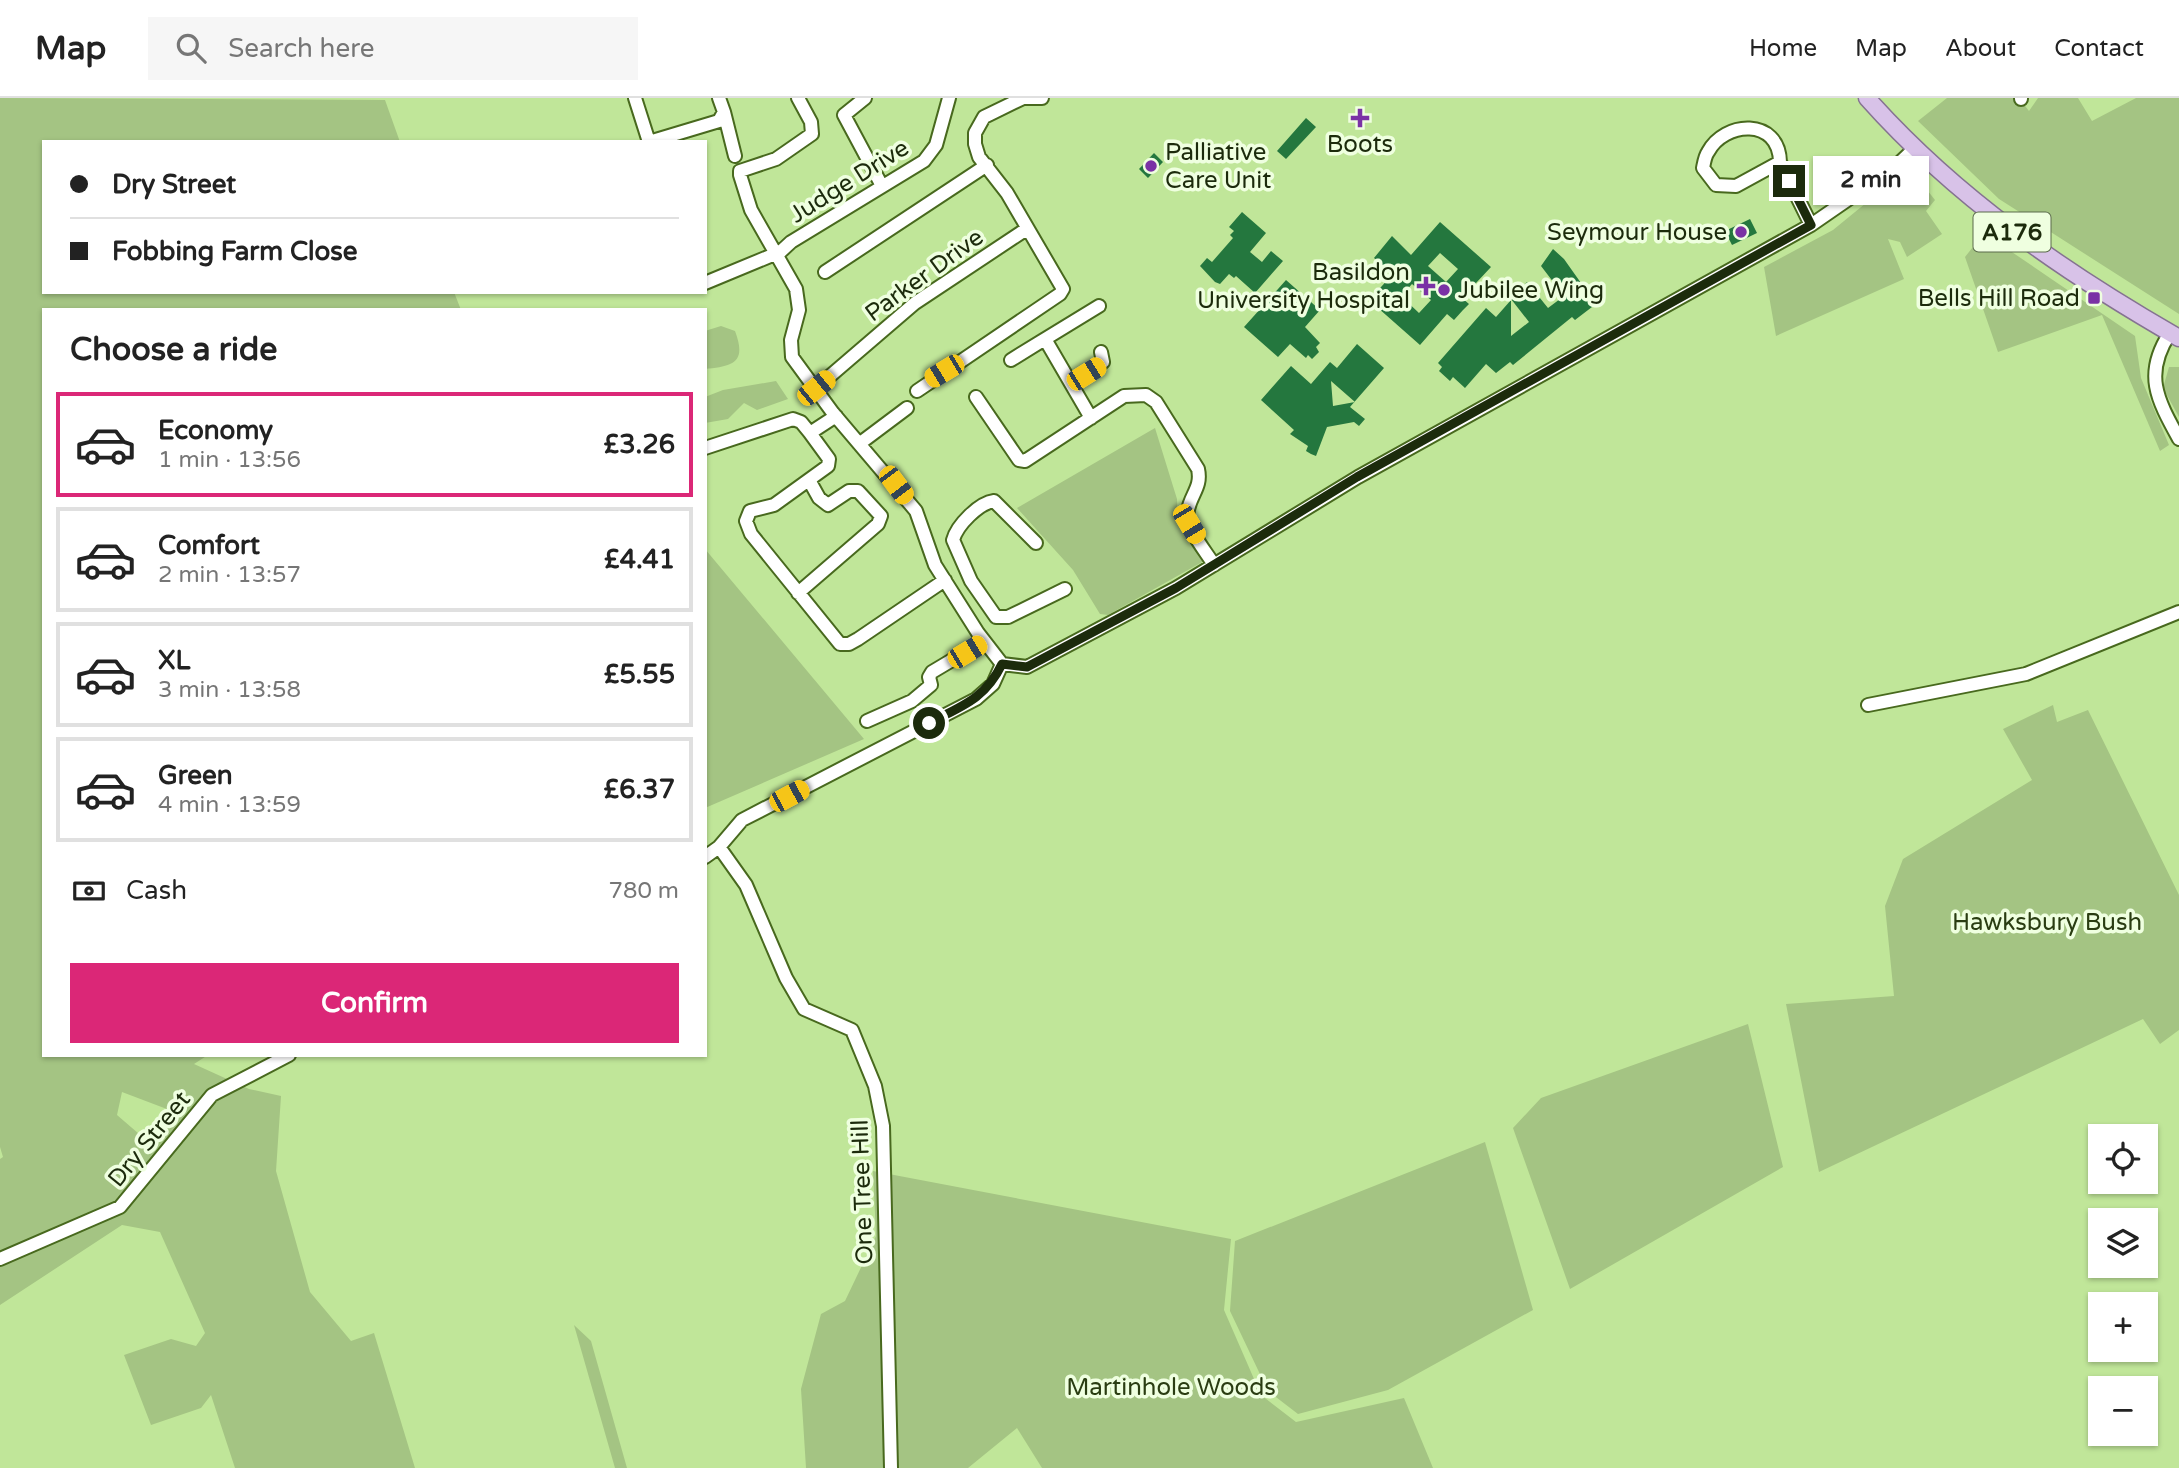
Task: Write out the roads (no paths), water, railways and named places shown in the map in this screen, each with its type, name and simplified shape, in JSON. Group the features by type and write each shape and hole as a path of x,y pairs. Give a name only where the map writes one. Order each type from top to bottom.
{"main road":[{"name":"A176","path":"1867,98 1914,149 2048,258 2174,335"}],"street":[{"path":"635,98 648,140"},
{"path":"719,98 735,156"},
{"path":"798,98 811,122 813,134 776,159 740,171 751,210 793,279 799,298 791,340 792,357 836,416 915,511 935,565 984,641 1002,664 1027,667 1214,565 1357,477 1811,225 1895,167 1914,149"},
{"path":"864,98 844,115 882,186"},
{"name":"Judge Drive","path":"707,282 776,255 923,161 936,145 948,98"},
{"path":"917,391 1060,294 1061,284 987,165 979,157 975,144 980,121 1023,98 1042,98"},
{"path":"656,140 716,122 724,112"},
{"path":"1780,162 1736,186 1716,185 1703,168 1709,149 1730,133 1756,127 1771,134 1780,149 1780,162 1811,225"},
{"path":"825,272 987,165"},
{"name":"Parker Drive","path":"816,388 915,303 1022,232 1030,232"},
{"path":"1011,360 1099,306"},
{"path":"2174,335 2153,364 2153,380 2179,439"},
{"path":"1045,339 1091,418"},
{"path":"1071,383 1103,362 1101,352"},
{"path":"976,397 1019,460 1026,461 1124,396 1146,395 1156,402 1198,469 1201,480 1188,510 1189,524 1214,565"},
{"path":"859,444 907,408"},
{"path":"810,433 836,416"},
{"path":"707,447 793,419 801,422 810,433 830,462 774,505 750,512 746,521 751,534 837,640 844,645 945,580"},
{"path":"798,593 878,524 881,516 858,491 849,491 828,505 819,498 809,480"},
{"path":"1036,543 994,501 985,503 958,527 953,540 992,615 1004,618 1065,589"},
{"path":"961,607 980,596"},
{"path":"1868,705 2026,674 2179,611"},
{"path":"867,721 912,701 931,685 929,677 932,672 984,641"},
{"path":"707,856 719,847 742,820 976,699 993,684 1002,664"},
{"name":"One Tree Hill","path":"719,847 746,885 786,978 804,1009 852,1030 875,1086 884,1140 891,1468"},
{"name":"Dry Street","path":"0,1259 120,1208 212,1095 285,1057"}],"place":[{"name":"Boots","path":"1360,118"},
{"name":"Palliative Care Unit","path":"1151,166"},
{"name":"Seymour House","path":"1741,232"},
{"name":"Basildon University Hospital","path":"1426,286"},
{"name":"Jubilee Wing","path":"1444,290"},
{"name":"Bells Hill Road","path":"2094,298"}],"park label":[{"name":"Hawksbury Bush","path":"2047,922"},
{"name":"Martinhole Woods","path":"1171,1387"}]}
